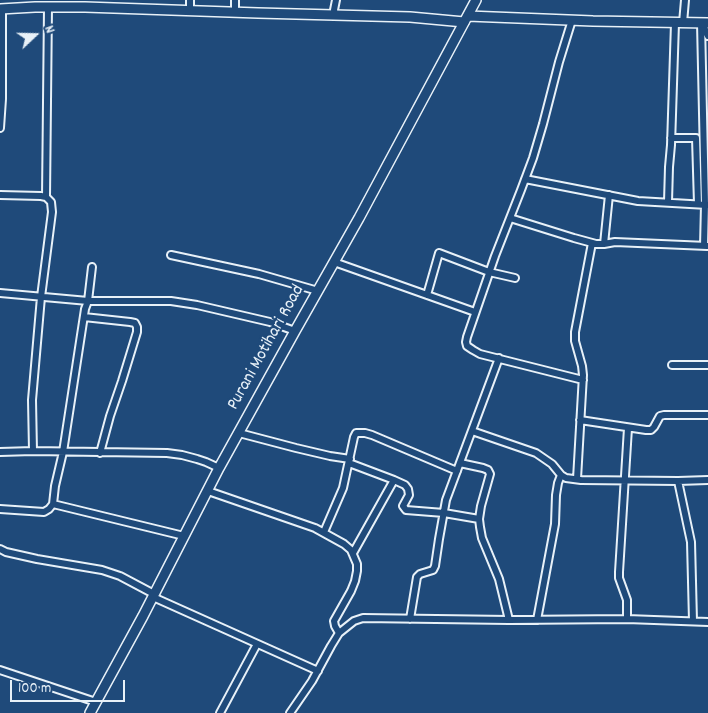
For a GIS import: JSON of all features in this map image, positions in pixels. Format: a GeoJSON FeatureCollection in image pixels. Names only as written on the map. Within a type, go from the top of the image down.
{"type":"FeatureCollection","features":[{"type":"Feature","properties":{"kind":"main road","name":"Purani Motihari Road"},"geometry":{"type":"LineString","coordinates":[[90,713],[219,468],[294,331],[359,218],[476,0]]}},
{"type":"Feature","properties":{"kind":"main road"},"geometry":{"type":"LineString","coordinates":[[1,9],[85,4],[143,5],[190,11],[235,13],[704,23]]}},
{"type":"Feature","properties":{"kind":"street"},"geometry":{"type":"LineString","coordinates":[[190,0],[190,11]]}},
{"type":"Feature","properties":{"kind":"street"},"geometry":{"type":"LineString","coordinates":[[235,0],[235,13]]}},
{"type":"Feature","properties":{"kind":"street"},"geometry":{"type":"LineString","coordinates":[[335,15],[336,0]]}},
{"type":"Feature","properties":{"kind":"street"},"geometry":{"type":"LineString","coordinates":[[668,202],[679,23],[685,0]]}},
{"type":"Feature","properties":{"kind":"street"},"geometry":{"type":"LineString","coordinates":[[46,197],[48,7]]}},
{"type":"Feature","properties":{"kind":"street"},"geometry":{"type":"LineString","coordinates":[[0,128],[2,99],[1,9]]}},
{"type":"Feature","properties":{"kind":"street"},"geometry":{"type":"LineString","coordinates":[[572,20],[559,62],[544,124],[489,272],[466,342],[467,346],[480,354],[583,380]]}},
{"type":"Feature","properties":{"kind":"street"},"geometry":{"type":"LineString","coordinates":[[510,218],[592,243],[604,244],[615,242],[706,246],[704,204],[704,23]]}},
{"type":"Feature","properties":{"kind":"street"},"geometry":{"type":"LineString","coordinates":[[704,23],[708,36]]}},
{"type":"Feature","properties":{"kind":"street"},"geometry":{"type":"LineString","coordinates":[[671,138],[696,138],[704,204]]}},
{"type":"Feature","properties":{"kind":"street"},"geometry":{"type":"LineString","coordinates":[[525,179],[638,201],[704,204]]}},
{"type":"Feature","properties":{"kind":"street"},"geometry":{"type":"LineString","coordinates":[[604,244],[609,195]]}},
{"type":"Feature","properties":{"kind":"street"},"geometry":{"type":"LineString","coordinates":[[0,196],[41,196],[46,197],[51,202],[52,212],[41,297],[32,400],[33,451]]}},
{"type":"Feature","properties":{"kind":"street"},"geometry":{"type":"LineString","coordinates":[[577,479],[583,380],[575,332],[592,243]]}},
{"type":"Feature","properties":{"kind":"street"},"geometry":{"type":"LineString","coordinates":[[427,295],[439,254],[489,272],[515,278]]}},
{"type":"Feature","properties":{"kind":"street"},"geometry":{"type":"LineString","coordinates":[[171,255],[254,272],[318,291]]}},
{"type":"Feature","properties":{"kind":"street"},"geometry":{"type":"LineString","coordinates":[[334,262],[475,312]]}},
{"type":"Feature","properties":{"kind":"street"},"geometry":{"type":"LineString","coordinates":[[0,509],[44,512],[53,504],[88,301],[92,267]]}},
{"type":"Feature","properties":{"kind":"street"},"geometry":{"type":"LineString","coordinates":[[0,293],[88,301],[171,301],[270,322],[294,331]]}},
{"type":"Feature","properties":{"kind":"street"},"geometry":{"type":"LineString","coordinates":[[84,317],[130,322],[135,323],[137,327],[100,453]]}},
{"type":"Feature","properties":{"kind":"street"},"geometry":{"type":"LineString","coordinates":[[410,619],[417,577],[420,574],[433,570],[435,566],[446,500],[499,358]]}},
{"type":"Feature","properties":{"kind":"street"},"geometry":{"type":"LineString","coordinates":[[672,365],[708,365]]}},
{"type":"Feature","properties":{"kind":"street"},"geometry":{"type":"LineString","coordinates":[[580,420],[650,430],[654,427],[660,416],[708,415]]}},
{"type":"Feature","properties":{"kind":"street"},"geometry":{"type":"LineString","coordinates":[[628,428],[618,572],[627,600],[628,618]]}},
{"type":"Feature","properties":{"kind":"street"},"geometry":{"type":"LineString","coordinates":[[472,431],[536,453],[552,464],[566,478],[708,480]]}},
{"type":"Feature","properties":{"kind":"street"},"geometry":{"type":"LineString","coordinates":[[239,433],[349,461],[405,485],[409,495],[404,506],[406,510],[444,513],[479,519]]}},
{"type":"Feature","properties":{"kind":"street"},"geometry":{"type":"LineString","coordinates":[[324,532],[343,488],[356,433],[365,433],[457,471]]}},
{"type":"Feature","properties":{"kind":"street"},"geometry":{"type":"LineString","coordinates":[[0,452],[168,453],[197,459],[219,468]]}},
{"type":"Feature","properties":{"kind":"street"},"geometry":{"type":"LineString","coordinates":[[460,463],[483,468],[488,470],[490,474],[479,519],[482,538],[499,579],[509,620]]}},
{"type":"Feature","properties":{"kind":"street"},"geometry":{"type":"LineString","coordinates":[[536,620],[555,524],[556,495],[561,474]]}},
{"type":"Feature","properties":{"kind":"street"},"geometry":{"type":"LineString","coordinates":[[353,553],[394,480]]}},
{"type":"Feature","properties":{"kind":"street"},"geometry":{"type":"LineString","coordinates":[[678,481],[692,542],[693,621]]}},
{"type":"Feature","properties":{"kind":"street"},"geometry":{"type":"LineString","coordinates":[[208,491],[324,532],[351,550],[358,564],[357,571],[351,591],[334,621],[334,626],[339,633]]}},
{"type":"Feature","properties":{"kind":"street"},"geometry":{"type":"LineString","coordinates":[[53,504],[184,536]]}},
{"type":"Feature","properties":{"kind":"street"},"geometry":{"type":"LineString","coordinates":[[0,549],[37,559],[102,570],[120,576],[153,596],[318,671]]}},
{"type":"Feature","properties":{"kind":"street"},"geometry":{"type":"LineString","coordinates":[[290,713],[312,681],[339,633],[354,621],[363,618],[536,620],[628,618],[708,622]]}},
{"type":"Feature","properties":{"kind":"street"},"geometry":{"type":"LineString","coordinates":[[220,713],[257,644]]}},
{"type":"Feature","properties":{"kind":"street"},"geometry":{"type":"LineString","coordinates":[[0,670],[96,702]]}}]}
